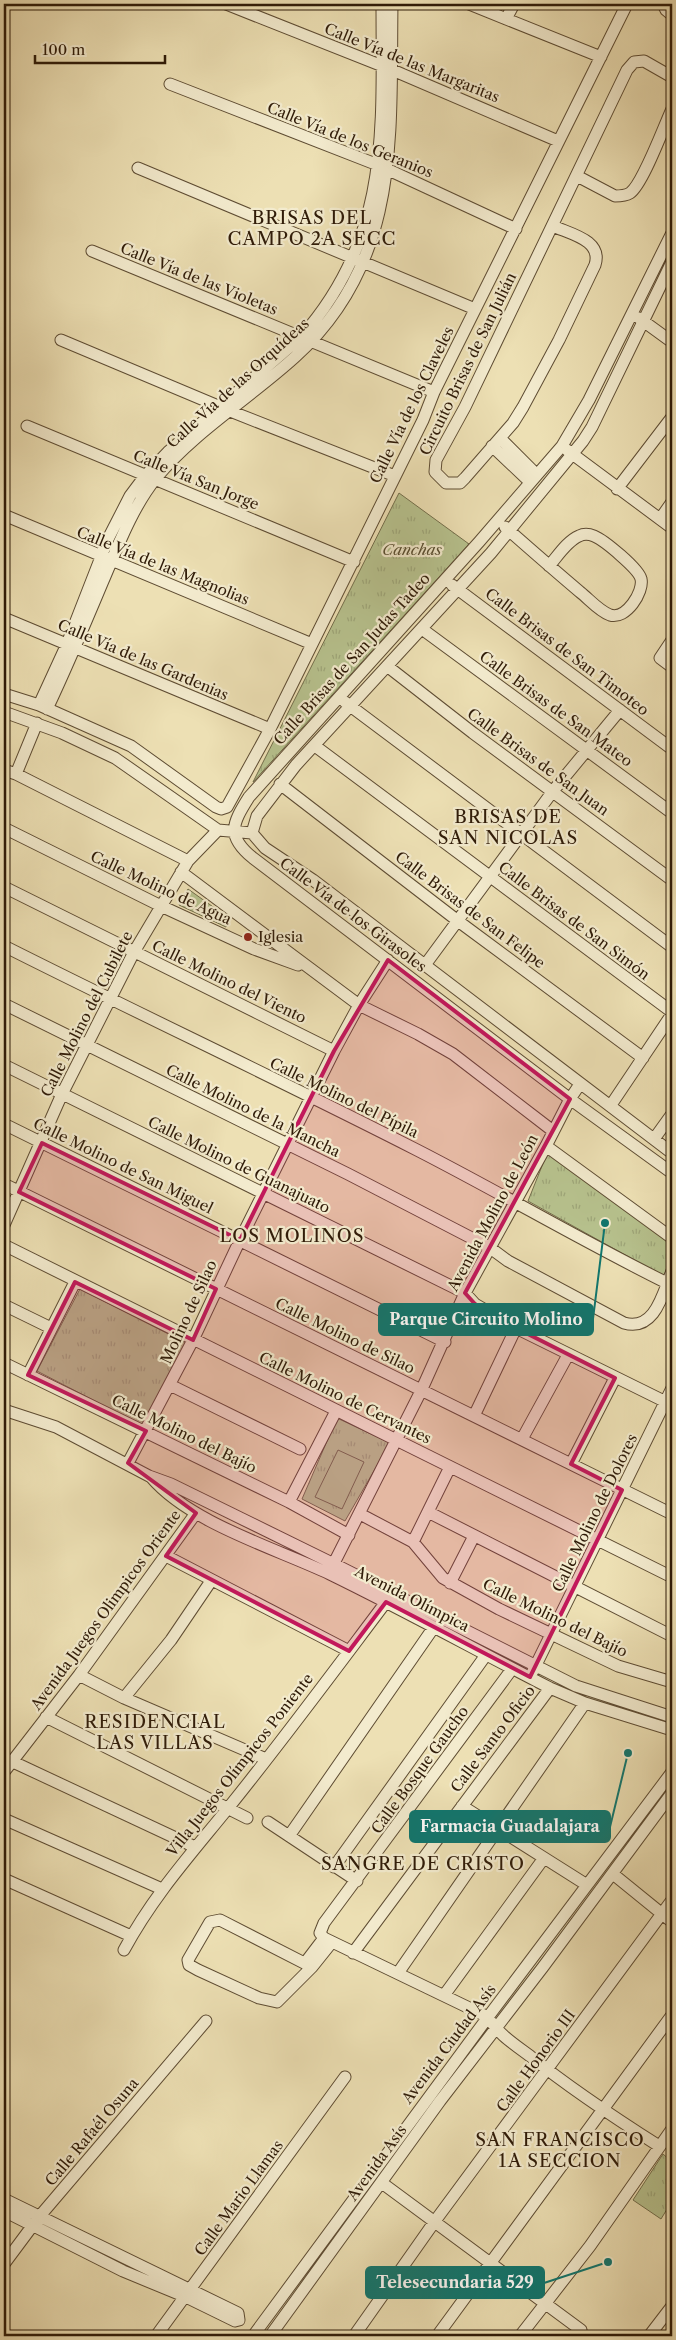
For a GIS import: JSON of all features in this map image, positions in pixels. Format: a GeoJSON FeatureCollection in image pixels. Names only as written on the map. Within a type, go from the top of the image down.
{"type":"FeatureCollection","features":[{"type":"Feature","properties":{"kind":"street","name":"Calle Vía de las Margaritas"},"geometry":{"type":"LineString","coordinates":[[226,4],[386,67],[558,141]]}},
{"type":"Feature","properties":{"kind":"street","name":"Calle Vía de las Orquídeas"},"geometry":{"type":"LineString","coordinates":[[382,4],[386,67]]}},
{"type":"Feature","properties":{"kind":"street","name":"Calle Vía de las Orquídeas"},"geometry":{"type":"LineString","coordinates":[[43,707],[71,645],[130,496],[150,477],[168,452],[225,408],[306,339],[326,305],[358,260],[371,205],[383,168],[386,67],[392,4]]}},
{"type":"Feature","properties":{"kind":"street"},"geometry":{"type":"LineString","coordinates":[[469,4],[600,57]]}},
{"type":"Feature","properties":{"kind":"street"},"geometry":{"type":"LineString","coordinates":[[506,19],[514,4]]}},
{"type":"Feature","properties":{"kind":"street","name":"Calle Vía de los Claveles"},"geometry":{"type":"LineString","coordinates":[[43,707],[131,746],[216,807],[224,809],[230,804],[354,562],[434,392],[627,4]]}},
{"type":"Feature","properties":{"kind":"street"},"geometry":{"type":"LineString","coordinates":[[663,4],[672,15]]}},
{"type":"Feature","properties":{"kind":"street","name":"Circuito Brisas de San Julián"},"geometry":{"type":"LineString","coordinates":[[553,226],[593,245],[597,260],[559,340],[513,423],[460,483],[446,483],[435,472],[436,460],[465,407],[533,263],[553,226],[631,65],[644,61],[672,77]]}},
{"type":"Feature","properties":{"kind":"street","name":"Calle Vía de los Geranios"},"geometry":{"type":"LineString","coordinates":[[170,84],[383,168],[516,228]]}},
{"type":"Feature","properties":{"kind":"street"},"geometry":{"type":"LineString","coordinates":[[577,176],[614,196],[621,196],[631,192],[640,181],[672,109]]}},
{"type":"Feature","properties":{"kind":"street"},"geometry":{"type":"LineString","coordinates":[[138,168],[475,309]]}},
{"type":"Feature","properties":{"kind":"street","name":"Calle Brisas de San Judas Tadeo"},"geometry":{"type":"LineString","coordinates":[[234,831],[238,817],[250,797],[479,542],[562,446],[589,400],[672,234]]}},
{"type":"Feature","properties":{"kind":"street","name":"Calle Vía de las Violetas"},"geometry":{"type":"LineString","coordinates":[[92,252],[434,392]]}},
{"type":"Feature","properties":{"kind":"street","name":"Calle Brisas de San Judas Tadeo"},"geometry":{"type":"LineString","coordinates":[[252,832],[254,822],[280,784],[491,553],[572,454],[592,427],[671,268]]}},
{"type":"Feature","properties":{"kind":"street"},"geometry":{"type":"LineString","coordinates":[[632,314],[672,342]]}},
{"type":"Feature","properties":{"kind":"street"},"geometry":{"type":"LineString","coordinates":[[61,340],[394,476]]}},
{"type":"Feature","properties":{"kind":"street"},"geometry":{"type":"LineString","coordinates":[[617,489],[672,417]]}},
{"type":"Feature","properties":{"kind":"street","name":"Calle Vía San Jorge"},"geometry":{"type":"LineString","coordinates":[[27,426],[354,562]]}},
{"type":"Feature","properties":{"kind":"street"},"geometry":{"type":"LineString","coordinates":[[500,438],[533,478]]}},
{"type":"Feature","properties":{"kind":"street"},"geometry":{"type":"LineString","coordinates":[[492,446],[533,478]]}},
{"type":"Feature","properties":{"kind":"street"},"geometry":{"type":"LineString","coordinates":[[562,446],[617,489],[672,528]]}},
{"type":"Feature","properties":{"kind":"street"},"geometry":{"type":"LineString","coordinates":[[660,518],[672,502]]}},
{"type":"Feature","properties":{"kind":"street","name":"Calle Vía de las Magnolias"},"geometry":{"type":"LineString","coordinates":[[4,515],[312,644]]}},
{"type":"Feature","properties":{"kind":"street"},"geometry":{"type":"LineString","coordinates":[[498,520],[549,566],[610,615],[618,615],[625,611],[640,591],[642,585],[638,572],[603,542],[589,535],[579,536],[570,542],[549,566]]}},
{"type":"Feature","properties":{"kind":"street"},"geometry":{"type":"LineString","coordinates":[[479,542],[491,553]]}},
{"type":"Feature","properties":{"kind":"street","name":"Calle Brisas de San Timoteo"},"geometry":{"type":"LineString","coordinates":[[445,579],[457,590],[672,749]]}},
{"type":"Feature","properties":{"kind":"street","name":"Calle Vía de las Gardenias"},"geometry":{"type":"LineString","coordinates":[[4,618],[270,729]]}},
{"type":"Feature","properties":{"kind":"street","name":"Calle Brisas de San Mateo"},"geometry":{"type":"LineString","coordinates":[[422,629],[672,814]]}},
{"type":"Feature","properties":{"kind":"street"},"geometry":{"type":"LineString","coordinates":[[672,640],[660,658],[672,667]]}},
{"type":"Feature","properties":{"kind":"street","name":"Calle Brisas de San Juan"},"geometry":{"type":"LineString","coordinates":[[387,666],[473,734],[672,880]]}},
{"type":"Feature","properties":{"kind":"street"},"geometry":{"type":"LineString","coordinates":[[4,694],[43,707]]}},
{"type":"Feature","properties":{"kind":"street"},"geometry":{"type":"LineString","coordinates":[[340,698],[672,947]]}},
{"type":"Feature","properties":{"kind":"street"},"geometry":{"type":"LineString","coordinates":[[425,965],[523,835],[553,791],[620,710]]}},
{"type":"Feature","properties":{"kind":"street"},"geometry":{"type":"LineString","coordinates":[[4,712],[37,723],[115,758],[218,830],[252,832]]}},
{"type":"Feature","properties":{"kind":"street"},"geometry":{"type":"LineString","coordinates":[[16,774],[37,723]]}},
{"type":"Feature","properties":{"kind":"street","name":"Calle Brisas de San Simón"},"geometry":{"type":"LineString","coordinates":[[315,746],[672,1013]]}},
{"type":"Feature","properties":{"kind":"street"},"geometry":{"type":"LineString","coordinates":[[4,770],[16,774],[188,861]]}},
{"type":"Feature","properties":{"kind":"street","name":"Calle Brisas de San Felipe"},"geometry":{"type":"LineString","coordinates":[[280,784],[458,921],[643,1058]]}},
{"type":"Feature","properties":{"kind":"street","name":"Calle Molino de Agua"},"geometry":{"type":"LineString","coordinates":[[4,828],[160,906],[254,949],[307,968]]}},
{"type":"Feature","properties":{"kind":"street","name":"Calle Molino del Cubilete"},"geometry":{"type":"LineString","coordinates":[[4,1225],[42,1143],[62,1094],[134,952],[188,861],[218,830]]}},
{"type":"Feature","properties":{"kind":"street","name":"Calle Vía de los Girasoles"},"geometry":{"type":"LineString","coordinates":[[234,831],[236,841],[245,852],[570,1099],[672,1172]]}},
{"type":"Feature","properties":{"kind":"street","name":"Calle Vía de los Girasoles"},"geometry":{"type":"LineString","coordinates":[[252,832],[265,848],[313,880],[672,1153]]}},
{"type":"Feature","properties":{"kind":"street","name":"Calle Molino de Agua"},"geometry":{"type":"LineString","coordinates":[[181,872],[359,1005],[454,1054],[553,1131]]}},
{"type":"Feature","properties":{"kind":"street","name":"Calle Molino del Viento"},"geometry":{"type":"LineString","coordinates":[[4,886],[334,1051]]}},
{"type":"Feature","properties":{"kind":"street","name":"Calle Molino del Pípila"},"geometry":{"type":"LineString","coordinates":[[4,946],[514,1201],[593,1246],[667,1283]]}},
{"type":"Feature","properties":{"kind":"street","name":"Molino de Silao"},"geometry":{"type":"LineString","coordinates":[[128,1463],[193,1340],[216,1289],[334,1051],[359,1005],[388,960]]}},
{"type":"Feature","properties":{"kind":"street","name":"Calle Molino de la Mancha"},"geometry":{"type":"LineString","coordinates":[[4,1004],[287,1146],[348,1174],[489,1247],[508,1261],[632,1325],[642,1324],[650,1318],[672,1271]]}},
{"type":"Feature","properties":{"kind":"street"},"geometry":{"type":"LineString","coordinates":[[611,1105],[672,1013]]}},
{"type":"Feature","properties":{"kind":"street","name":"Calle Molino de Guanajuato"},"geometry":{"type":"LineString","coordinates":[[4,1065],[465,1292],[475,1304],[516,1328],[669,1403]]}},
{"type":"Feature","properties":{"kind":"street","name":"Avenida Molino de León"},"geometry":{"type":"LineString","coordinates":[[332,1569],[445,1342],[465,1292],[580,1084]]}},
{"type":"Feature","properties":{"kind":"street"},"geometry":{"type":"LineString","coordinates":[[654,1139],[672,1114]]}},
{"type":"Feature","properties":{"kind":"street","name":"Calle Molino de San Miguel"},"geometry":{"type":"LineString","coordinates":[[4,1124],[445,1342]]}},
{"type":"Feature","properties":{"kind":"street"},"geometry":{"type":"LineString","coordinates":[[546,1146],[672,1238]]}},
{"type":"Feature","properties":{"kind":"street","name":"Calle Molino de Silao"},"geometry":{"type":"LineString","coordinates":[[4,1184],[622,1490],[672,1512]]}},
{"type":"Feature","properties":{"kind":"street","name":"Calle Molino de Cervantes"},"geometry":{"type":"LineString","coordinates":[[4,1245],[75,1282],[672,1577]]}},
{"type":"Feature","properties":{"kind":"street"},"geometry":{"type":"LineString","coordinates":[[28,1375],[75,1282]]}},
{"type":"Feature","properties":{"kind":"street"},"geometry":{"type":"LineString","coordinates":[[4,1304],[51,1328]]}},
{"type":"Feature","properties":{"kind":"street"},"geometry":{"type":"LineString","coordinates":[[474,1416],[516,1328]]}},
{"type":"Feature","properties":{"kind":"street"},"geometry":{"type":"LineString","coordinates":[[522,1439],[568,1354]]}},
{"type":"Feature","properties":{"kind":"street","name":"Calle Molino del Bajío"},"geometry":{"type":"LineString","coordinates":[[4,1363],[289,1502],[349,1535]]}},
{"type":"Feature","properties":{"kind":"street"},"geometry":{"type":"LineString","coordinates":[[570,1464],[615,1378]]}},
{"type":"Feature","properties":{"kind":"street"},"geometry":{"type":"LineString","coordinates":[[170,1385],[300,1449]]}},
{"type":"Feature","properties":{"kind":"street","name":"Calle Molino de Dolores"},"geometry":{"type":"LineString","coordinates":[[530,1677],[552,1636],[622,1490],[669,1403],[672,1388]]}},
{"type":"Feature","properties":{"kind":"street"},"geometry":{"type":"LineString","coordinates":[[289,1502],[336,1411]]}},
{"type":"Feature","properties":{"kind":"street","name":"Avenida Olímpica"},"geometry":{"type":"LineString","coordinates":[[7,1412],[56,1427],[150,1476],[171,1484],[332,1569],[594,1693],[672,1718]]}},
{"type":"Feature","properties":{"kind":"street"},"geometry":{"type":"LineString","coordinates":[[413,1542],[450,1466]]}},
{"type":"Feature","properties":{"kind":"street","name":"Avenida Olímpica"},"geometry":{"type":"LineString","coordinates":[[150,1476],[163,1492],[196,1513],[256,1542],[332,1569],[386,1602],[550,1688],[585,1703],[672,1730]]}},
{"type":"Feature","properties":{"kind":"street"},"geometry":{"type":"LineString","coordinates":[[428,1512],[672,1636]]}},
{"type":"Feature","properties":{"kind":"street","name":"Avenida Juegos Olimpicos Oriente"},"geometry":{"type":"LineString","coordinates":[[4,1772],[79,1675],[196,1513]]}},
{"type":"Feature","properties":{"kind":"street","name":"Calle Molino del Bajío"},"geometry":{"type":"LineString","coordinates":[[360,1514],[413,1542],[437,1573],[450,1583],[552,1636],[618,1666],[672,1682]]}},
{"type":"Feature","properties":{"kind":"street"},"geometry":{"type":"LineString","coordinates":[[450,1583],[474,1536]]}},
{"type":"Feature","properties":{"kind":"street"},"geometry":{"type":"LineString","coordinates":[[166,1556],[349,1651]]}},
{"type":"Feature","properties":{"kind":"street"},"geometry":{"type":"LineString","coordinates":[[124,1698],[171,1640],[211,1581]]}},
{"type":"Feature","properties":{"kind":"street","name":"Villa Juegos Olímpicos Poniente"},"geometry":{"type":"LineString","coordinates":[[124,1950],[162,1889],[194,1847],[229,1808],[386,1602]]}},
{"type":"Feature","properties":{"kind":"street"},"geometry":{"type":"LineString","coordinates":[[289,1836],[434,1626]]}},
{"type":"Feature","properties":{"kind":"street"},"geometry":{"type":"LineString","coordinates":[[334,1867],[486,1655]]}},
{"type":"Feature","properties":{"kind":"street","name":"Calle Bosque Gaucho"},"geometry":{"type":"LineString","coordinates":[[328,1940],[320,1933],[324,1923],[357,1881],[512,1669]]}},
{"type":"Feature","properties":{"kind":"street"},"geometry":{"type":"LineString","coordinates":[[79,1675],[124,1698],[266,1759]]}},
{"type":"Feature","properties":{"kind":"street","name":"Calle Santo Oficio"},"geometry":{"type":"LineString","coordinates":[[353,1953],[550,1688]]}},
{"type":"Feature","properties":{"kind":"street"},"geometry":{"type":"LineString","coordinates":[[398,1973],[585,1703]]}},
{"type":"Feature","properties":{"kind":"street"},"geometry":{"type":"LineString","coordinates":[[46,1717],[247,1818]]}},
{"type":"Feature","properties":{"kind":"street"},"geometry":{"type":"LineString","coordinates":[[11,1761],[194,1847]]}},
{"type":"Feature","properties":{"kind":"street","name":"Avenida Ciudad Asís"},"geometry":{"type":"LineString","coordinates":[[262,2335],[488,2017],[672,1772]]}},
{"type":"Feature","properties":{"kind":"street","name":"Avenida Asís"},"geometry":{"type":"LineString","coordinates":[[262,2335],[382,2183],[440,2101],[613,1874],[672,1793]]}},
{"type":"Feature","properties":{"kind":"street"},"geometry":{"type":"LineString","coordinates":[[462,1806],[587,1885]]}},
{"type":"Feature","properties":{"kind":"street"},"geometry":{"type":"LineString","coordinates":[[4,1819],[162,1889]]}},
{"type":"Feature","properties":{"kind":"street"},"geometry":{"type":"LineString","coordinates":[[268,1822],[357,1881]]}},
{"type":"Feature","properties":{"kind":"street"},"geometry":{"type":"LineString","coordinates":[[445,1994],[544,1858]]}},
{"type":"Feature","properties":{"kind":"street"},"geometry":{"type":"LineString","coordinates":[[613,1874],[672,1922]]}},
{"type":"Feature","properties":{"kind":"street"},"geometry":{"type":"LineString","coordinates":[[4,1878],[131,1936]]}},
{"type":"Feature","properties":{"kind":"street","name":"Calle Honorio III"},"geometry":{"type":"LineString","coordinates":[[354,2336],[435,2221],[548,2071],[672,1900]]}},
{"type":"Feature","properties":{"kind":"street"},"geometry":{"type":"LineString","coordinates":[[308,1965],[220,1920],[210,1922],[188,1960],[189,1965],[198,1970],[274,2002],[282,1999],[328,1940],[445,1994],[488,2017],[496,2029],[548,2071],[602,2110],[659,2146]]}},
{"type":"Feature","properties":{"kind":"street"},"geometry":{"type":"LineString","coordinates":[[436,2336],[492,2263],[672,2015]]}},
{"type":"Feature","properties":{"kind":"street","name":"Calle Rafaél Osuna"},"geometry":{"type":"LineString","coordinates":[[4,2264],[36,2221],[206,2021]]}},
{"type":"Feature","properties":{"kind":"street","name":"Calle Mario Llamas"},"geometry":{"type":"LineString","coordinates":[[156,2336],[345,2077]]}},
{"type":"Feature","properties":{"kind":"street"},"geometry":{"type":"LineString","coordinates":[[520,2336],[590,2246],[672,2129]]}},
{"type":"Feature","properties":{"kind":"street"},"geometry":{"type":"LineString","coordinates":[[382,2183],[581,2330]]}},
{"type":"Feature","properties":{"kind":"street"},"geometry":{"type":"LineString","coordinates":[[4,2198],[36,2221],[123,2270],[188,2294]]}},
{"type":"Feature","properties":{"kind":"street"},"geometry":{"type":"LineString","coordinates":[[4,2211],[36,2221]]}},
{"type":"Feature","properties":{"kind":"street"},"geometry":{"type":"LineString","coordinates":[[649,2336],[672,2306]]}},
{"type":"Feature","properties":{"kind":"highlighted area"},"geometry":{"type":"Polygon","coordinates":[[[388,960],[570,1099],[465,1293],[475,1304],[516,1328],[615,1378],[571,1464],[622,1490],[530,1677],[386,1602],[349,1651],[166,1556],[196,1513],[128,1463],[146,1431],[28,1375],[75,1282],[193,1340],[216,1289],[19,1192],[42,1143],[240,1240],[334,1051],[388,960]]]}},
{"type":"Feature","properties":{"kind":"green space","name":"Canchas"},"geometry":{"type":"Polygon","coordinates":[[[399,493],[469,544],[253,782],[399,493]]]}},
{"type":"Feature","properties":{"kind":"green space"},"geometry":{"type":"Polygon","coordinates":[[[188,889],[230,919],[226,927],[179,905],[188,889]]]}},
{"type":"Feature","properties":{"kind":"green space"},"geometry":{"type":"Polygon","coordinates":[[[548,1151],[672,1244],[672,1262],[663,1276],[528,1201],[548,1151]]]}},
{"type":"Feature","properties":{"kind":"green space"},"geometry":{"type":"Polygon","coordinates":[[[80,1289],[188,1344],[145,1427],[37,1371],[80,1289]]]}},
{"type":"Feature","properties":{"kind":"green space"},"geometry":{"type":"Polygon","coordinates":[[[337,1418],[390,1443],[345,1521],[302,1499],[337,1418]]]}},
{"type":"Feature","properties":{"kind":"green space"},"geometry":{"type":"Polygon","coordinates":[[[338,1450],[364,1462],[342,1509],[315,1497],[338,1450]]]}},
{"type":"Feature","properties":{"kind":"green space"},"geometry":{"type":"Polygon","coordinates":[[[663,2154],[672,2162],[672,2201],[661,2219],[633,2200],[663,2154]]]}},
{"type":"Feature","properties":{"kind":"place","name":"Iglesia"},"geometry":{"type":"Point","coordinates":[248,937]}},
{"type":"Feature","properties":{"kind":"place","name":"Parque Circuito Molino"},"geometry":{"type":"Point","coordinates":[605,1223]}},
{"type":"Feature","properties":{"kind":"place","name":"Farmacia Guadalajara"},"geometry":{"type":"Point","coordinates":[628,1753]}},
{"type":"Feature","properties":{"kind":"place","name":"Telesecundaria 529"},"geometry":{"type":"Point","coordinates":[608,2262]}},
{"type":"Feature","properties":{"kind":"district","name":"BRISAS DEL CAMPO 2A SECC"},"geometry":{"type":"Point","coordinates":[312,228]}},
{"type":"Feature","properties":{"kind":"district","name":"BRISAS DE SAN NICOLAS"},"geometry":{"type":"Point","coordinates":[508,828]}},
{"type":"Feature","properties":{"kind":"district","name":"LOS MOLINOS"},"geometry":{"type":"Point","coordinates":[292,1236]}},
{"type":"Feature","properties":{"kind":"district","name":"RESIDENCIAL LAS VILLAS"},"geometry":{"type":"Point","coordinates":[155,1732]}},
{"type":"Feature","properties":{"kind":"district","name":"SANGRE DE CRISTO"},"geometry":{"type":"Point","coordinates":[423,1864]}},
{"type":"Feature","properties":{"kind":"district","name":"SAN FRANCISCO 1A SECCION"},"geometry":{"type":"Point","coordinates":[560,2150]}}]}
